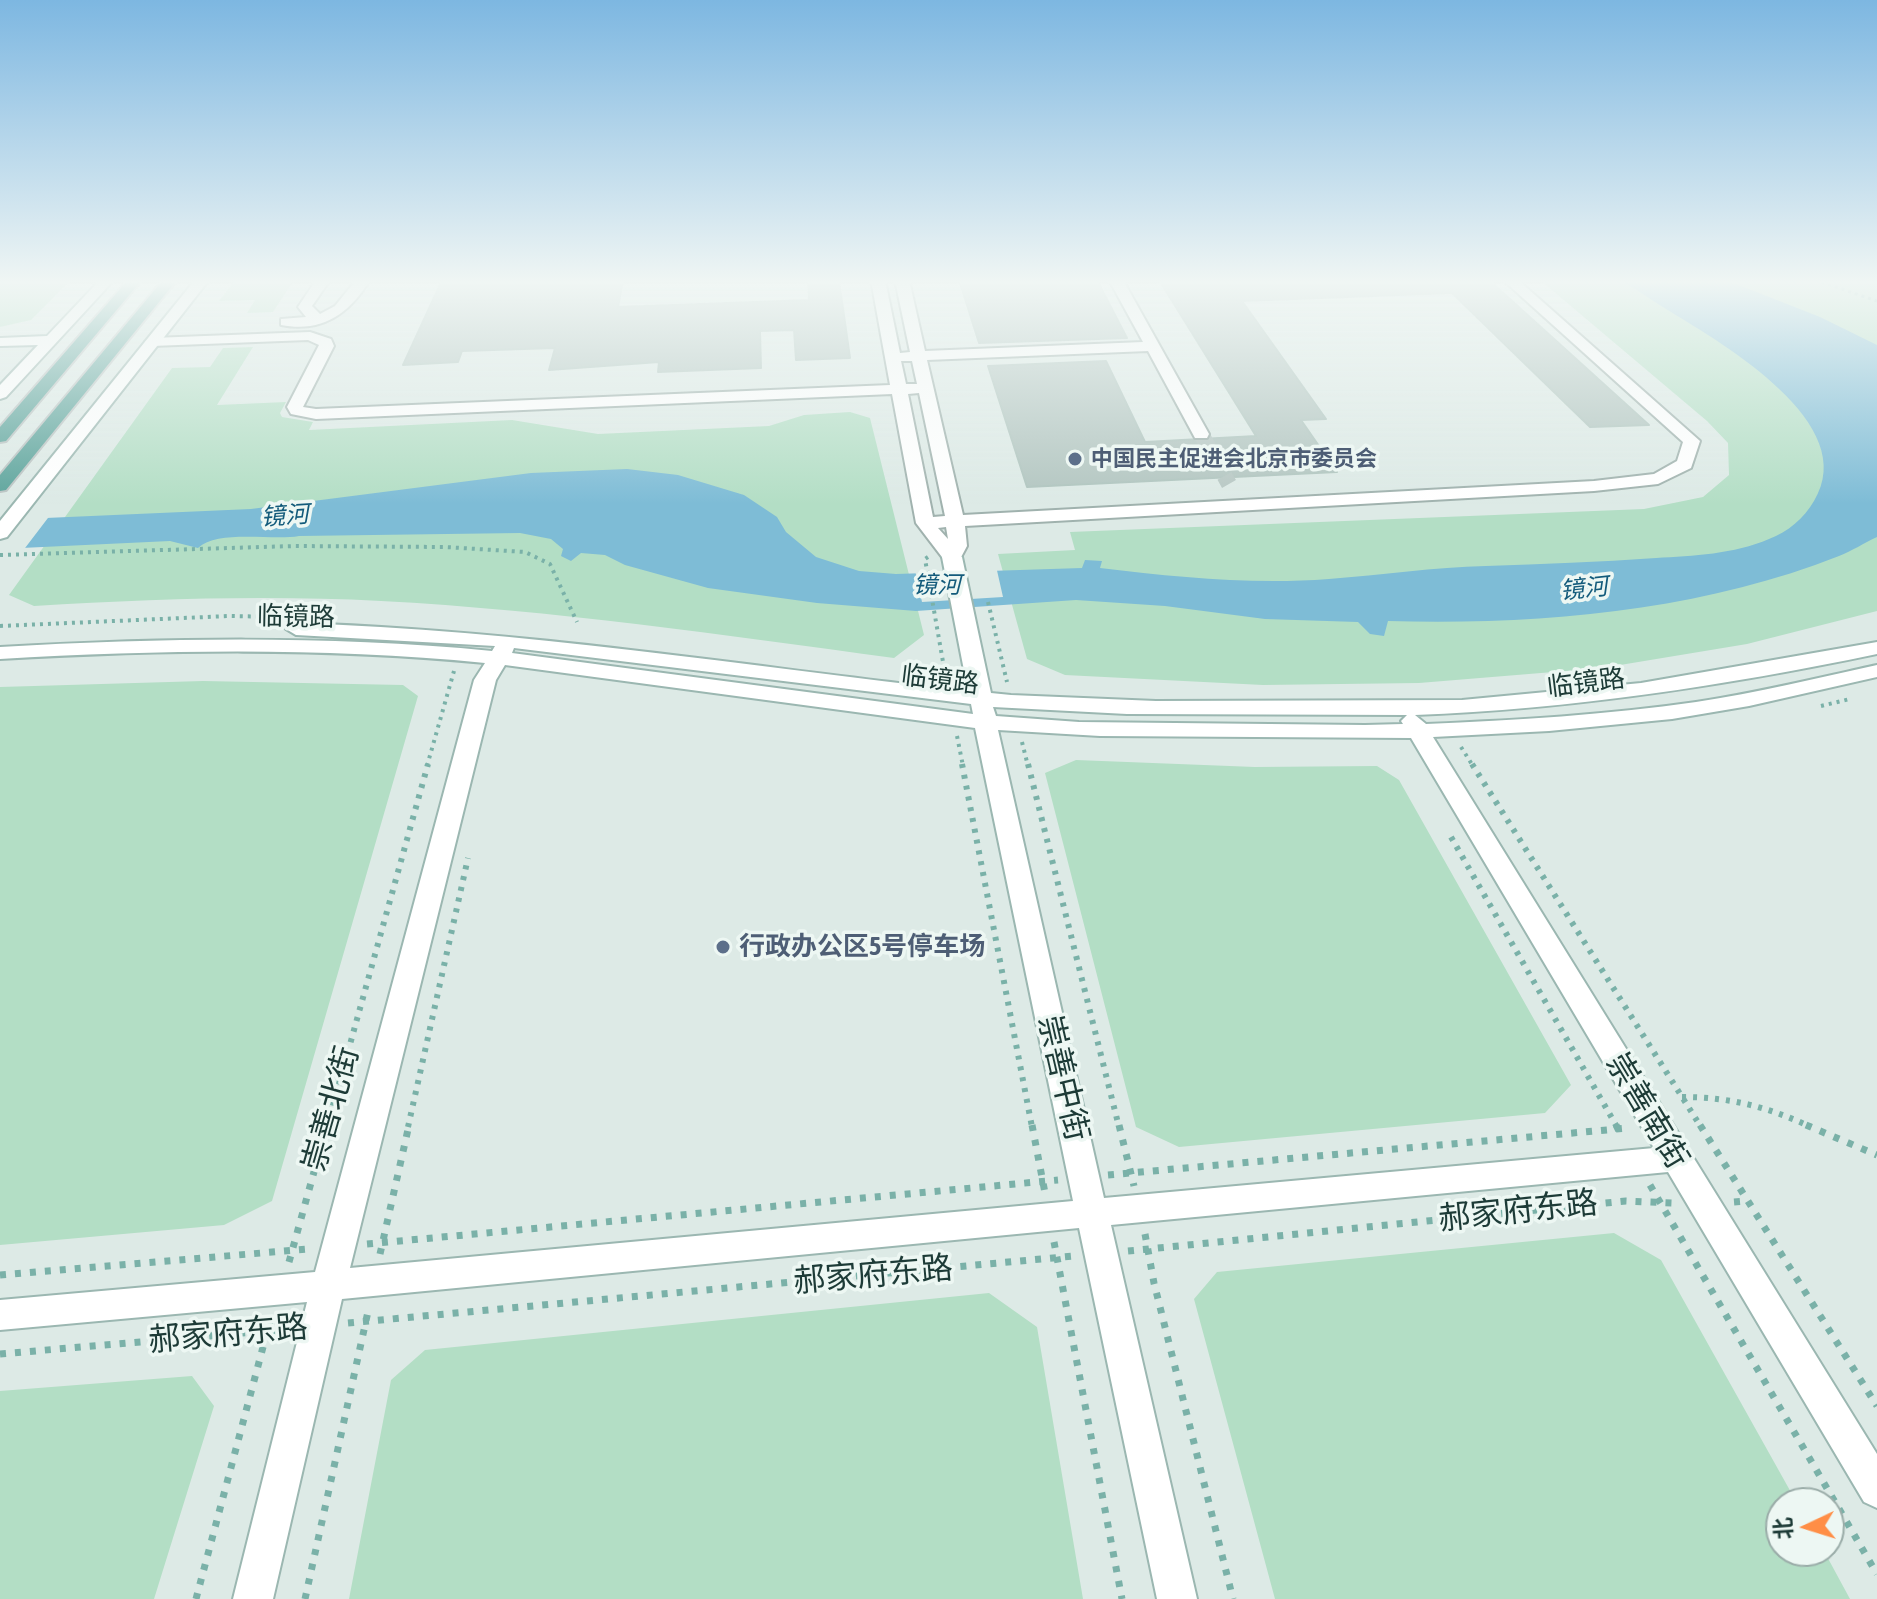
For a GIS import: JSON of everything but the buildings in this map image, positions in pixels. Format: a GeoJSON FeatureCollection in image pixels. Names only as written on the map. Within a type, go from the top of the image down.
{"type":"FeatureCollection","features":[{"type":"Feature","properties":{"kind":"main road"},"geometry":{"type":"LineString","coordinates":[[0,437],[71,355]]}},
{"type":"Feature","properties":{"kind":"main road"},"geometry":{"type":"LineString","coordinates":[[0,486],[108,355]]}},
{"type":"Feature","properties":{"kind":"street"},"geometry":{"type":"LineString","coordinates":[[0,394],[36,355]]}},
{"type":"Feature","properties":{"kind":"street"},"geometry":{"type":"LineString","coordinates":[[0,533],[142,355]]}},
{"type":"Feature","properties":{"kind":"street"},"geometry":{"type":"LineString","coordinates":[[322,355],[297,402],[297,411],[926,388]]}},
{"type":"Feature","properties":{"kind":"street"},"geometry":{"type":"LineString","coordinates":[[892,355],[925,523],[952,557],[958,546],[955,521],[919,357]]}},
{"type":"Feature","properties":{"kind":"street"},"geometry":{"type":"LineString","coordinates":[[893,358],[969,355]]}},
{"type":"Feature","properties":{"kind":"street"},"geometry":{"type":"LineString","coordinates":[[1157,355],[1201,434]]}},
{"type":"Feature","properties":{"kind":"street"},"geometry":{"type":"LineString","coordinates":[[925,523],[1594,486],[1658,479],[1685,464],[1692,441],[1594,355]]}},
{"type":"Feature","properties":{"kind":"street"},"geometry":{"type":"LineString","coordinates":[[1229,484],[1240,504]]}},
{"type":"Feature","properties":{"kind":"street","name":"崇善中街"},"geometry":{"type":"LineString","coordinates":[[952,557],[959,599],[996,706],[1013,857],[1177,1599]]}},
{"type":"Feature","properties":{"kind":"street","name":"临镜路"},"geometry":{"type":"LineString","coordinates":[[0,641],[168,631],[287,629],[412,633],[885,712],[950,698],[996,706],[1281,733],[1412,721],[1617,693],[1741,675],[1877,648]]}},
{"type":"Feature","properties":{"kind":"street","name":"临镜路"},"geometry":{"type":"LineString","coordinates":[[0,653],[265,643],[464,655],[504,649]]}},
{"type":"Feature","properties":{"kind":"street","name":"崇善北街"},"geometry":{"type":"LineString","coordinates":[[253,1599],[328,1287],[485,680],[504,649]]}},
{"type":"Feature","properties":{"kind":"street","name":"临镜路"},"geometry":{"type":"LineString","coordinates":[[1412,721],[1451,731],[1675,711],[1741,701],[1877,671]]}},
{"type":"Feature","properties":{"kind":"street","name":"崇善南街"},"geometry":{"type":"LineString","coordinates":[[1412,721],[1877,1489]]}},
{"type":"Feature","properties":{"kind":"street","name":"郝家府东路"},"geometry":{"type":"LineString","coordinates":[[0,1315],[328,1287],[1093,1210],[1675,1159]]}},
{"type":"Feature","properties":{"kind":"path"},"geometry":{"type":"LineString","coordinates":[[0,555],[295,546],[445,547],[525,552],[550,564],[577,622]]}},
{"type":"Feature","properties":{"kind":"path","name":"崇善中街"},"geometry":{"type":"LineString","coordinates":[[925,559],[1122,1599]]}},
{"type":"Feature","properties":{"kind":"path","name":"崇善中街"},"geometry":{"type":"LineString","coordinates":[[987,598],[996,706],[1130,1173],[1233,1599]]}},
{"type":"Feature","properties":{"kind":"path","name":"临镜路"},"geometry":{"type":"LineString","coordinates":[[0,626],[229,616],[291,617]]}},
{"type":"Feature","properties":{"kind":"path","name":"崇善北街"},"geometry":{"type":"LineString","coordinates":[[196,1599],[267,1331],[451,677],[464,655]]}},
{"type":"Feature","properties":{"kind":"path","name":"临镜路"},"geometry":{"type":"LineString","coordinates":[[933,679],[950,698],[996,706]]}},
{"type":"Feature","properties":{"kind":"path","name":"崇善南街"},"geometry":{"type":"LineString","coordinates":[[1451,731],[1877,1406]]}},
{"type":"Feature","properties":{"kind":"path"},"geometry":{"type":"LineString","coordinates":[[305,1599],[470,849]]}},
{"type":"Feature","properties":{"kind":"path"},"geometry":{"type":"LineString","coordinates":[[1681,1097],[1731,1098],[1755,1105],[1877,1155]]}},
{"type":"Feature","properties":{"kind":"path"},"geometry":{"type":"LineString","coordinates":[[0,1275],[383,1243],[1697,1122]]}},
{"type":"Feature","properties":{"kind":"path","name":"郝家府东路"},"geometry":{"type":"LineString","coordinates":[[0,1354],[1148,1249],[1626,1201],[1702,1204],[1746,1201]]}},
{"type":"Feature","properties":{"kind":"green space"},"geometry":{"type":"Polygon","coordinates":[[[218,355],[248,355],[217,405],[286,402],[280,413],[282,417],[313,422],[309,430],[512,420],[598,434],[769,426],[804,415],[850,412],[870,418],[924,635],[894,658],[638,624],[445,605],[251,598],[34,606],[9,595],[172,368],[210,367],[218,355]]]}},
{"type":"Feature","properties":{"kind":"green space"},"geometry":{"type":"Polygon","coordinates":[[[1628,355],[1877,355],[1877,611],[1747,644],[1602,668],[1419,683],[1263,685],[1065,675],[1027,659],[998,554],[1075,550],[1070,532],[1644,509],[1703,497],[1729,475],[1728,443],[1707,421],[1628,355]]]}},
{"type":"Feature","properties":{"kind":"green space"},"geometry":{"type":"Polygon","coordinates":[[[203,681],[403,685],[418,696],[272,1201],[224,1225],[0,1245],[0,687],[203,681]]]}},
{"type":"Feature","properties":{"kind":"green space"},"geometry":{"type":"Polygon","coordinates":[[[1076,760],[1255,767],[1377,766],[1399,780],[1571,1085],[1545,1113],[1179,1147],[1136,1127],[1045,773],[1076,760]]]}},
{"type":"Feature","properties":{"kind":"green space"},"geometry":{"type":"Polygon","coordinates":[[[1614,1233],[1661,1260],[1788,1487],[1765,1487],[1765,1567],[1833,1567],[1850,1599],[1275,1599],[1194,1299],[1217,1272],[1614,1233]]]}},
{"type":"Feature","properties":{"kind":"green space"},"geometry":{"type":"Polygon","coordinates":[[[989,1293],[1037,1327],[1083,1599],[349,1599],[391,1380],[425,1350],[989,1293]]]}},
{"type":"Feature","properties":{"kind":"green space"},"geometry":{"type":"Polygon","coordinates":[[[192,1376],[214,1406],[154,1599],[0,1599],[0,1391],[192,1376]]]}},
{"type":"Feature","properties":{"kind":"water","name":"镜河"},"geometry":{"type":"Polygon","coordinates":[[[1736,355],[1877,355],[1877,537],[1839,556],[1785,575],[1673,602],[1559,617],[1388,621],[1384,636],[1370,634],[1358,622],[1265,619],[1165,606],[1076,600],[916,611],[817,603],[708,588],[625,565],[605,555],[581,553],[571,561],[561,556],[563,549],[551,539],[520,533],[232,537],[207,542],[198,548],[170,541],[0,549],[0,520],[251,509],[531,473],[627,469],[678,475],[744,495],[777,517],[786,532],[816,557],[859,571],[896,574],[1082,568],[1085,560],[1102,561],[1100,568],[1157,574],[1243,581],[1300,581],[1447,568],[1699,555],[1756,544],[1789,528],[1814,501],[1824,472],[1819,443],[1804,416],[1736,355]]]}},
{"type":"Feature","properties":{"kind":"pier"},"geometry":{"type":"Polygon","coordinates":[[[51,514],[22,552],[0,553],[0,516],[51,514]]]}},
{"type":"Feature","properties":{"kind":"pier"},"geometry":{"type":"Polygon","coordinates":[[[996,566],[1003,597],[922,602],[915,570],[996,566]]]}},
{"type":"Feature","properties":{"kind":"tunnel"},"geometry":{"type":"LineString","coordinates":[[1201,434],[1229,484]]}},
{"type":"Feature","properties":{"kind":"place","name":"中国民主促进会北京市委员会"},"geometry":{"type":"Point","coordinates":[1075,459]}},
{"type":"Feature","properties":{"kind":"place","name":"行政办公区5号停车场"},"geometry":{"type":"Point","coordinates":[723,947]}}]}
